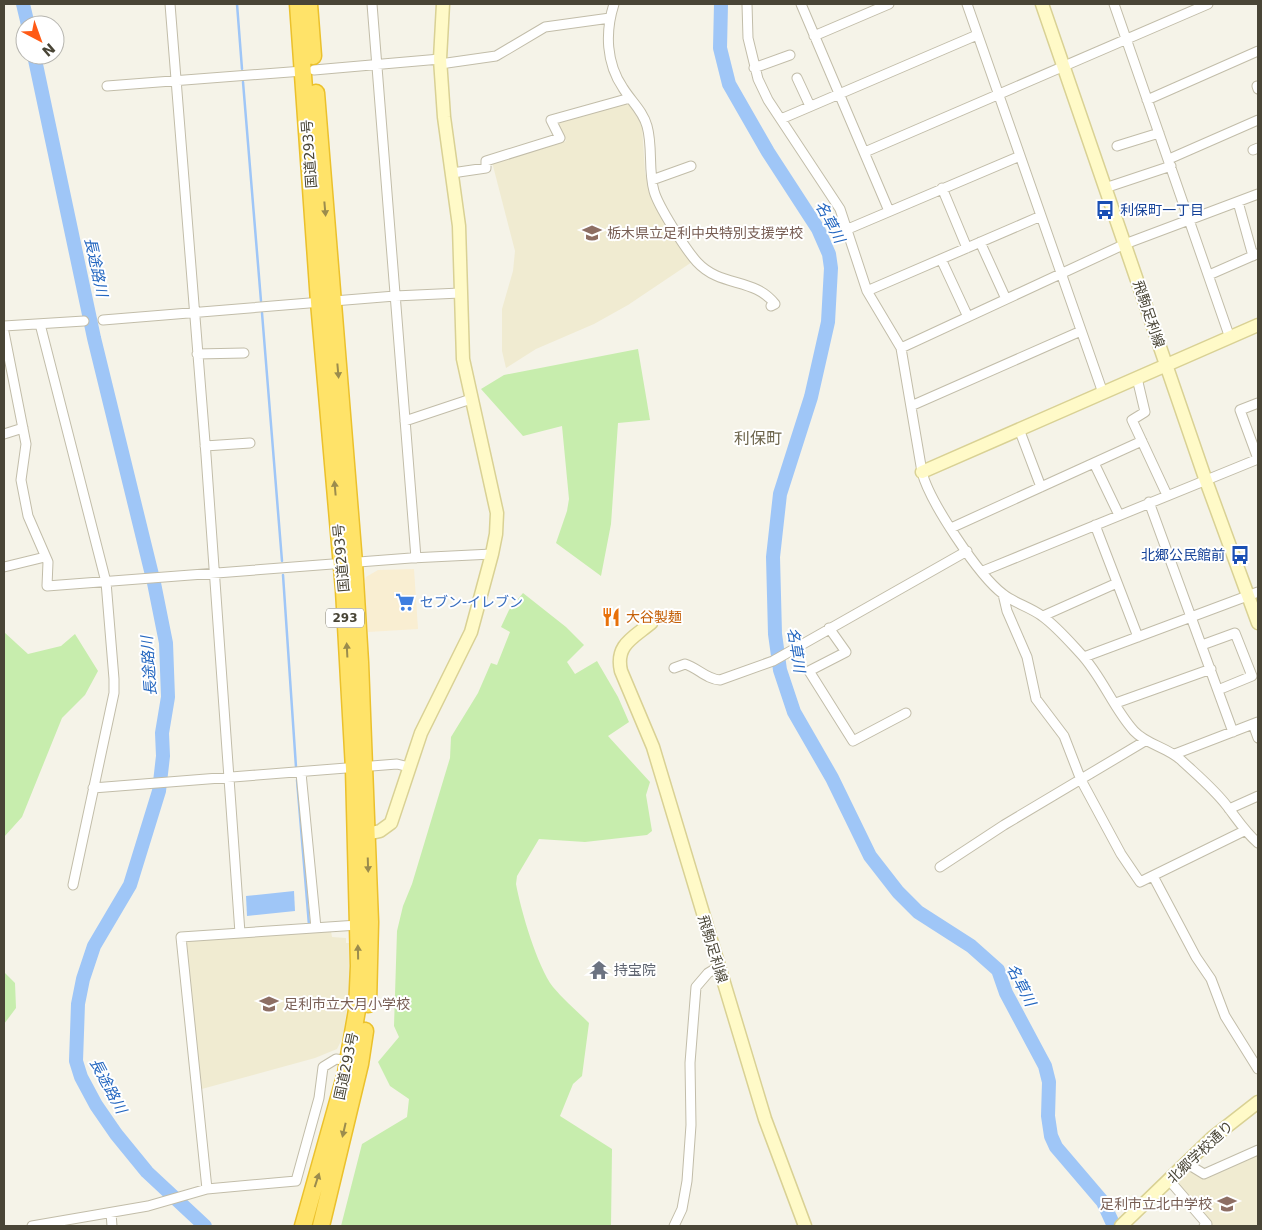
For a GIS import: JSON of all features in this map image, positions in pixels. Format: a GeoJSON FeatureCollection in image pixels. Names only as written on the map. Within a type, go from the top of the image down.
{"type":"FeatureCollection","features":[{"type":"Feature","properties":{"kind":"highway","name":"国道293号"},"geometry":{"type":"LineString","coordinates":[[298,4],[308,70],[348,564],[359,769],[358,993],[354,1062],[321,1226]]}},
{"type":"Feature","properties":{"kind":"highway","name":"国道293号"},"geometry":{"type":"LineString","coordinates":[[308,70],[309,4]]}},
{"type":"Feature","properties":{"kind":"highway","name":"国道293号"},"geometry":{"type":"LineString","coordinates":[[303,1226],[366,1024],[371,965],[367,834],[359,769]]}},
{"type":"Feature","properties":{"kind":"main road"},"geometry":{"type":"LineString","coordinates":[[367,834],[380,831],[391,822],[421,733],[471,632],[496,534],[497,513],[463,359],[459,226],[444,117],[440,61],[443,4]]}},
{"type":"Feature","properties":{"kind":"main road","name":"飛駒足利線"},"geometry":{"type":"LineString","coordinates":[[1042,4],[1206,478],[1253,594],[1258,623]]}},
{"type":"Feature","properties":{"kind":"main road"},"geometry":{"type":"LineString","coordinates":[[922,472],[1258,326]]}},
{"type":"Feature","properties":{"kind":"main road","name":"飛駒足利線"},"geometry":{"type":"LineString","coordinates":[[651,623],[621,650],[618,659],[620,671],[653,747],[764,1119],[805,1226]]}},
{"type":"Feature","properties":{"kind":"main road","name":"北郷学校通り"},"geometry":{"type":"LineString","coordinates":[[1122,1226],[1228,1124],[1258,1102]]}},
{"type":"Feature","properties":{"kind":"street"},"geometry":{"type":"LineString","coordinates":[[170,4],[205,446],[240,933]]}},
{"type":"Feature","properties":{"kind":"street"},"geometry":{"type":"LineString","coordinates":[[372,4],[416,558]]}},
{"type":"Feature","properties":{"kind":"street"},"geometry":{"type":"LineString","coordinates":[[614,4],[610,18],[608,48],[615,73],[640,111],[646,125],[650,140],[654,192],[688,251],[698,263],[724,280],[758,289],[768,295],[775,304],[771,306]]}},
{"type":"Feature","properties":{"kind":"street"},"geometry":{"type":"LineString","coordinates":[[747,4],[748,38],[754,68],[762,88],[840,209],[867,290],[901,348],[922,472],[926,485],[951,528],[966,551],[1003,594],[1043,616],[1084,657],[1133,730],[1145,741],[1175,754],[1208,784],[1244,831],[1258,843]]}},
{"type":"Feature","properties":{"kind":"street"},"geometry":{"type":"LineString","coordinates":[[801,4],[889,211]]}},
{"type":"Feature","properties":{"kind":"street"},"geometry":{"type":"LineString","coordinates":[[814,36],[889,4]]}},
{"type":"Feature","properties":{"kind":"street"},"geometry":{"type":"LineString","coordinates":[[967,4],[1103,393]]}},
{"type":"Feature","properties":{"kind":"street"},"geometry":{"type":"LineString","coordinates":[[1114,4],[1230,338]]}},
{"type":"Feature","properties":{"kind":"street"},"geometry":{"type":"LineString","coordinates":[[865,152],[1208,4]]}},
{"type":"Feature","properties":{"kind":"street"},"geometry":{"type":"LineString","coordinates":[[107,86],[496,56],[544,28],[610,18]]}},
{"type":"Feature","properties":{"kind":"street"},"geometry":{"type":"LineString","coordinates":[[781,119],[977,35]]}},
{"type":"Feature","properties":{"kind":"street"},"geometry":{"type":"LineString","coordinates":[[1147,100],[1258,50]]}},
{"type":"Feature","properties":{"kind":"street"},"geometry":{"type":"LineString","coordinates":[[754,68],[790,56]]}},
{"type":"Feature","properties":{"kind":"street"},"geometry":{"type":"LineString","coordinates":[[797,78],[810,106]]}},
{"type":"Feature","properties":{"kind":"street"},"geometry":{"type":"LineString","coordinates":[[452,173],[486,168],[486,161],[560,138],[551,120],[630,98]]}},
{"type":"Feature","properties":{"kind":"street"},"geometry":{"type":"LineString","coordinates":[[1105,188],[1170,163],[1258,120]]}},
{"type":"Feature","properties":{"kind":"street"},"geometry":{"type":"LineString","coordinates":[[1117,146],[1159,133]]}},
{"type":"Feature","properties":{"kind":"street"},"geometry":{"type":"LineString","coordinates":[[848,229],[1020,156]]}},
{"type":"Feature","properties":{"kind":"street"},"geometry":{"type":"LineString","coordinates":[[652,180],[690,166]]}},
{"type":"Feature","properties":{"kind":"street"},"geometry":{"type":"LineString","coordinates":[[942,188],[967,248]]}},
{"type":"Feature","properties":{"kind":"street"},"geometry":{"type":"LineString","coordinates":[[901,348],[1125,244],[1258,194]]}},
{"type":"Feature","properties":{"kind":"street"},"geometry":{"type":"LineString","coordinates":[[1209,275],[1256,255],[1238,202]]}},
{"type":"Feature","properties":{"kind":"street"},"geometry":{"type":"LineString","coordinates":[[867,290],[1041,216]]}},
{"type":"Feature","properties":{"kind":"street"},"geometry":{"type":"LineString","coordinates":[[980,242],[1006,298]]}},
{"type":"Feature","properties":{"kind":"street"},"geometry":{"type":"LineString","coordinates":[[941,259],[968,317]]}},
{"type":"Feature","properties":{"kind":"street"},"geometry":{"type":"LineString","coordinates":[[103,320],[395,296],[460,293]]}},
{"type":"Feature","properties":{"kind":"street"},"geometry":{"type":"LineString","coordinates":[[4,326],[84,321]]}},
{"type":"Feature","properties":{"kind":"street"},"geometry":{"type":"LineString","coordinates":[[40,324],[106,582],[114,692],[73,884]]}},
{"type":"Feature","properties":{"kind":"street"},"geometry":{"type":"LineString","coordinates":[[911,406],[1081,331]]}},
{"type":"Feature","properties":{"kind":"street"},"geometry":{"type":"LineString","coordinates":[[4,332],[26,444],[21,480],[28,516],[48,562],[47,586],[213,572],[492,554]]}},
{"type":"Feature","properties":{"kind":"street"},"geometry":{"type":"LineString","coordinates":[[197,354],[244,353]]}},
{"type":"Feature","properties":{"kind":"street"},"geometry":{"type":"LineString","coordinates":[[1137,378],[1145,412],[1132,420],[1167,495]]}},
{"type":"Feature","properties":{"kind":"street"},"geometry":{"type":"LineString","coordinates":[[405,421],[471,399]]}},
{"type":"Feature","properties":{"kind":"street"},"geometry":{"type":"LineString","coordinates":[[983,572],[1206,478],[1258,459],[1256,449],[1240,410],[1258,403]]}},
{"type":"Feature","properties":{"kind":"street"},"geometry":{"type":"LineString","coordinates":[[4,434],[23,428]]}},
{"type":"Feature","properties":{"kind":"street"},"geometry":{"type":"LineString","coordinates":[[1019,429],[1041,487]]}},
{"type":"Feature","properties":{"kind":"street"},"geometry":{"type":"LineString","coordinates":[[951,528],[1142,441]]}},
{"type":"Feature","properties":{"kind":"street"},"geometry":{"type":"LineString","coordinates":[[205,446],[250,443]]}},
{"type":"Feature","properties":{"kind":"street"},"geometry":{"type":"LineString","coordinates":[[1094,463],[1119,515]]}},
{"type":"Feature","properties":{"kind":"street"},"geometry":{"type":"LineString","coordinates":[[1149,502],[1233,732]]}},
{"type":"Feature","properties":{"kind":"street"},"geometry":{"type":"LineString","coordinates":[[1095,525],[1138,637]]}},
{"type":"Feature","properties":{"kind":"street"},"geometry":{"type":"LineString","coordinates":[[674,668],[686,664],[694,667],[712,680],[720,680],[773,662],[829,628],[906,587],[966,551]]}},
{"type":"Feature","properties":{"kind":"street"},"geometry":{"type":"LineString","coordinates":[[4,567],[45,557]]}},
{"type":"Feature","properties":{"kind":"street"},"geometry":{"type":"LineString","coordinates":[[1043,616],[1117,583]]}},
{"type":"Feature","properties":{"kind":"street"},"geometry":{"type":"LineString","coordinates":[[1003,594],[1007,611],[1027,657],[1036,698],[1064,736],[1081,780],[1120,854],[1140,882],[1244,831]]}},
{"type":"Feature","properties":{"kind":"street"},"geometry":{"type":"LineString","coordinates":[[1084,657],[1253,594]]}},
{"type":"Feature","properties":{"kind":"street"},"geometry":{"type":"LineString","coordinates":[[829,628],[846,652],[809,671],[853,741],[906,713]]}},
{"type":"Feature","properties":{"kind":"street"},"geometry":{"type":"LineString","coordinates":[[1202,645],[1235,633],[1252,676],[1218,690]]}},
{"type":"Feature","properties":{"kind":"street"},"geometry":{"type":"LineString","coordinates":[[1116,703],[1211,669]]}},
{"type":"Feature","properties":{"kind":"street"},"geometry":{"type":"LineString","coordinates":[[1175,754],[1256,723],[1258,738]]}},
{"type":"Feature","properties":{"kind":"street"},"geometry":{"type":"LineString","coordinates":[[940,867],[1004,825],[1145,741]]}},
{"type":"Feature","properties":{"kind":"street"},"geometry":{"type":"LineString","coordinates":[[93,788],[359,769],[397,764],[409,766]]}},
{"type":"Feature","properties":{"kind":"street"},"geometry":{"type":"LineString","coordinates":[[301,773],[316,928]]}},
{"type":"Feature","properties":{"kind":"street"},"geometry":{"type":"LineString","coordinates":[[1229,809],[1258,796]]}},
{"type":"Feature","properties":{"kind":"street"},"geometry":{"type":"LineString","coordinates":[[1153,876],[1196,957],[1211,979],[1225,1016],[1258,1069]]}},
{"type":"Feature","properties":{"kind":"street"},"geometry":{"type":"LineString","coordinates":[[206,1189],[181,937],[358,925]]}},
{"type":"Feature","properties":{"kind":"street"},"geometry":{"type":"LineString","coordinates":[[674,1226],[682,1209],[686,1181],[691,1125],[690,1063],[696,987],[708,972],[718,968]]}},
{"type":"Feature","properties":{"kind":"street"},"geometry":{"type":"LineString","coordinates":[[32,1226],[111,1213],[206,1189],[296,1181],[319,1098],[323,1067],[328,1061],[336,1059],[354,1062]]}},
{"type":"Feature","properties":{"kind":"street"},"geometry":{"type":"LineString","coordinates":[[1186,1163],[1204,1174],[1258,1150]]}},
{"type":"Feature","properties":{"kind":"street"},"geometry":{"type":"LineString","coordinates":[[1169,1180],[1207,1224],[1204,1226]]}},
{"type":"Feature","properties":{"kind":"street"},"geometry":{"type":"LineString","coordinates":[[111,1213],[112,1226]]}},
{"type":"Feature","properties":{"kind":"shaded area","name":"栃木県立足利中央特別支援学校"},"geometry":{"type":"Polygon","coordinates":[[[628,103],[642,125],[645,172],[649,188],[692,262],[628,305],[594,324],[536,349],[506,368],[502,351],[502,309],[513,271],[515,251],[492,162],[566,141],[558,123],[628,103]]]}},
{"type":"Feature","properties":{"kind":"shaded area"},"geometry":{"type":"Polygon","coordinates":[[[414,569],[418,629],[368,632],[363,588],[366,577],[378,570],[414,569]]]}},
{"type":"Feature","properties":{"kind":"shaded area","name":"足利市立大月小学校"},"geometry":{"type":"Polygon","coordinates":[[[331,931],[332,937],[346,938],[346,943],[350,943],[350,986],[343,1037],[337,1049],[315,1058],[198,1090],[186,940],[331,931]]]}},
{"type":"Feature","properties":{"kind":"shaded area","name":"足利市立北中学校"},"geometry":{"type":"Polygon","coordinates":[[[1258,1153],[1258,1226],[1212,1226],[1177,1182],[1189,1170],[1204,1177],[1258,1153]]]}},
{"type":"Feature","properties":{"kind":"green space"},"geometry":{"type":"Polygon","coordinates":[[[638,349],[650,420],[618,423],[611,524],[601,576],[556,543],[569,499],[562,426],[523,436],[481,389],[504,375],[638,349]]]}},
{"type":"Feature","properties":{"kind":"green space"},"geometry":{"type":"Polygon","coordinates":[[[523,593],[566,627],[584,645],[567,662],[575,674],[597,661],[618,697],[629,722],[608,736],[650,782],[646,795],[652,831],[647,835],[585,842],[539,839],[517,876],[516,884],[530,938],[547,978],[557,992],[589,1023],[582,1076],[573,1084],[560,1116],[612,1149],[611,1226],[341,1226],[362,1144],[407,1117],[409,1099],[390,1086],[378,1062],[399,1037],[394,1026],[397,931],[403,906],[412,884],[450,758],[451,737],[478,693],[491,663],[497,665],[510,632],[501,627],[509,610],[523,593]]]}},
{"type":"Feature","properties":{"kind":"green space"},"geometry":{"type":"Polygon","coordinates":[[[4,632],[28,654],[61,646],[75,634],[98,671],[85,695],[62,718],[22,817],[4,837],[4,632]]]}},
{"type":"Feature","properties":{"kind":"green space"},"geometry":{"type":"Polygon","coordinates":[[[4,972],[15,983],[16,1008],[4,1024],[4,972]]]}},
{"type":"Feature","properties":{"kind":"water"},"geometry":{"type":"Polygon","coordinates":[[[294,891],[295,911],[247,916],[246,896],[294,891]]]}},
{"type":"Feature","properties":{"kind":"waterway","name":"長途路川"},"geometry":{"type":"LineString","coordinates":[[23,4],[26,15]]}},
{"type":"Feature","properties":{"kind":"waterway"},"geometry":{"type":"LineString","coordinates":[[237,4],[242,69]]}},
{"type":"Feature","properties":{"kind":"waterway","name":"名草川"},"geometry":{"type":"LineString","coordinates":[[721,4],[720,48],[729,84],[768,152],[818,229],[829,254],[831,268],[828,322],[811,397],[780,494],[773,557],[775,634],[780,670],[794,712],[832,778],[870,856],[898,892],[918,912],[971,946],[998,970],[1006,993],[1045,1066],[1049,1082],[1048,1116],[1051,1136],[1056,1147],[1103,1202],[1114,1226]]}},
{"type":"Feature","properties":{"kind":"waterway","name":"長途路川"},"geometry":{"type":"LineString","coordinates":[[36,65],[94,338],[154,583],[166,643],[168,697],[162,733],[163,756],[159,791],[130,885],[94,946],[83,979],[78,1004],[76,1061],[81,1077],[96,1105],[116,1134],[147,1172],[205,1226]]}},
{"type":"Feature","properties":{"kind":"waterway"},"geometry":{"type":"LineString","coordinates":[[243,82],[261,301]]}},
{"type":"Feature","properties":{"kind":"waterway"},"geometry":{"type":"LineString","coordinates":[[262,313],[282,561]]}},
{"type":"Feature","properties":{"kind":"waterway"},"geometry":{"type":"LineString","coordinates":[[283,575],[296,767]]}},
{"type":"Feature","properties":{"kind":"waterway"},"geometry":{"type":"LineString","coordinates":[[297,780],[309,925]]}},
{"type":"Feature","properties":{"kind":"place","name":"利保町一丁目"},"geometry":{"type":"Point","coordinates":[1105,210]}},
{"type":"Feature","properties":{"kind":"place","name":"栃木県立足利中央特別支援学校"},"geometry":{"type":"Point","coordinates":[592,233]}},
{"type":"Feature","properties":{"kind":"place","name":"北郷公民館前"},"geometry":{"type":"Point","coordinates":[1240,555]}},
{"type":"Feature","properties":{"kind":"place","name":"セブン-イレブン"},"geometry":{"type":"Point","coordinates":[405,602]}},
{"type":"Feature","properties":{"kind":"place","name":"大谷製麺"},"geometry":{"type":"Point","coordinates":[611,617]}},
{"type":"Feature","properties":{"kind":"place","name":"持宝院"},"geometry":{"type":"Point","coordinates":[599,970]}},
{"type":"Feature","properties":{"kind":"place","name":"足利市立大月小学校"},"geometry":{"type":"Point","coordinates":[269,1004]}},
{"type":"Feature","properties":{"kind":"place","name":"足利市立北中学校"},"geometry":{"type":"Point","coordinates":[1227,1204]}},
{"type":"Feature","properties":{"kind":"district","name":"利保町"},"geometry":{"type":"Point","coordinates":[758,438]}}]}
